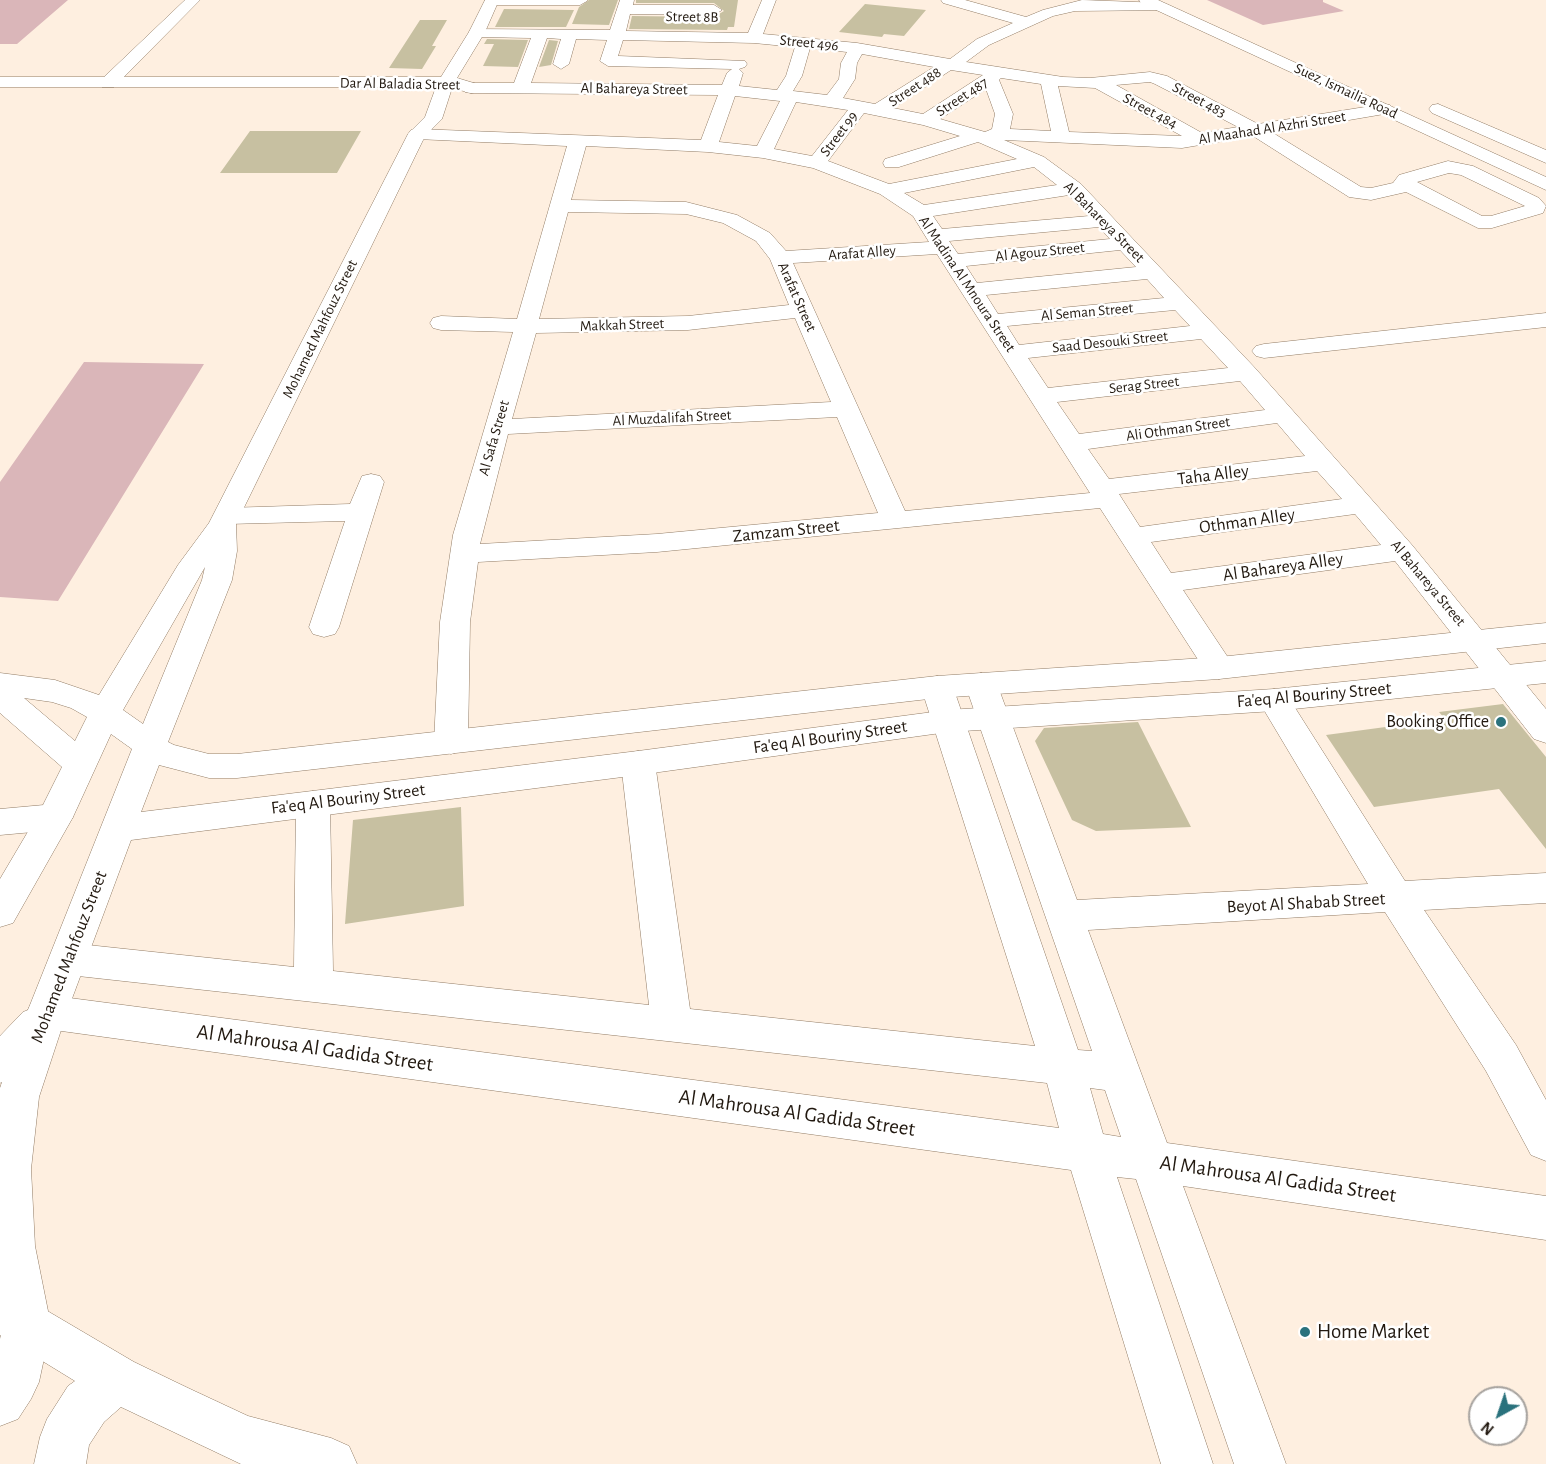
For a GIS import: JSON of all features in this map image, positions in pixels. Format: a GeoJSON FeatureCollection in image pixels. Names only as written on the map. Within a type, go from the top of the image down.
{"type":"FeatureCollection","features":[{"type":"Feature","properties":{"kind":"street"},"geometry":{"type":"LineString","coordinates":[[108,83],[193,0]]}},
{"type":"Feature","properties":{"kind":"street"},"geometry":{"type":"LineString","coordinates":[[708,146],[728,90],[769,0]]}},
{"type":"Feature","properties":{"kind":"street"},"geometry":{"type":"LineString","coordinates":[[948,0],[1027,21]]}},
{"type":"Feature","properties":{"kind":"street"},"geometry":{"type":"LineString","coordinates":[[1073,7],[1100,0]]}},
{"type":"Feature","properties":{"kind":"street","name":"Suez, Ismailia Road"},"geometry":{"type":"LineString","coordinates":[[1146,0],[1542,182]]}},
{"type":"Feature","properties":{"kind":"street"},"geometry":{"type":"LineString","coordinates":[[488,1],[580,2],[568,34],[562,61],[532,57]]}},
{"type":"Feature","properties":{"kind":"street","name":"Mohamed Mahfouz Street"},"geometry":{"type":"LineString","coordinates":[[459,49],[477,32],[488,1]]}},
{"type":"Feature","properties":{"kind":"street","name":"Mohamed Mahfouz Street"},"geometry":{"type":"LineString","coordinates":[[0,912],[10,880],[55,817],[105,713],[192,564],[224,520],[417,134],[430,123],[437,87],[488,1]]}},
{"type":"Feature","properties":{"kind":"street"},"geometry":{"type":"LineString","coordinates":[[521,88],[532,57],[535,33],[545,2]]}},
{"type":"Feature","properties":{"kind":"street"},"geometry":{"type":"LineString","coordinates":[[600,89],[625,8],[668,5],[713,9]]}},
{"type":"Feature","properties":{"kind":"street"},"geometry":{"type":"LineString","coordinates":[[1073,7],[1162,7]]}},
{"type":"Feature","properties":{"kind":"street","name":"Street 488"},"geometry":{"type":"LineString","coordinates":[[870,107],[951,64],[983,42],[1027,21],[1073,7]]}},
{"type":"Feature","properties":{"kind":"street","name":"Street 8B"},"geometry":{"type":"LineString","coordinates":[[625,8],[686,17],[713,9],[736,18],[762,19]]}},
{"type":"Feature","properties":{"kind":"street"},"geometry":{"type":"LineString","coordinates":[[669,90],[686,17]]}},
{"type":"Feature","properties":{"kind":"street"},"geometry":{"type":"LineString","coordinates":[[172,20],[195,21]]}},
{"type":"Feature","properties":{"kind":"street","name":"Street 496"},"geometry":{"type":"LineString","coordinates":[[477,32],[752,38],[857,48],[951,64],[994,75],[1098,82],[1138,77]]}},
{"type":"Feature","properties":{"kind":"street"},"geometry":{"type":"LineString","coordinates":[[763,152],[787,95],[804,42]]}},
{"type":"Feature","properties":{"kind":"street"},"geometry":{"type":"LineString","coordinates":[[832,101],[847,79],[849,63],[857,48]]}},
{"type":"Feature","properties":{"kind":"street"},"geometry":{"type":"LineString","coordinates":[[887,69],[905,56]]}},
{"type":"Feature","properties":{"kind":"street"},"geometry":{"type":"LineString","coordinates":[[610,57],[741,59]]}},
{"type":"Feature","properties":{"kind":"street"},"geometry":{"type":"LineString","coordinates":[[139,83],[154,66]]}},
{"type":"Feature","properties":{"kind":"street"},"geometry":{"type":"LineString","coordinates":[[875,160],[981,134],[1004,114],[994,75]]}},
{"type":"Feature","properties":{"kind":"street","name":"Street 487"},"geometry":{"type":"LineString","coordinates":[[914,123],[994,75]]}},
{"type":"Feature","properties":{"kind":"street","name":"Street 483"},"geometry":{"type":"LineString","coordinates":[[1138,77],[1161,80],[1257,131],[1356,192],[1367,195],[1406,186],[1402,182],[1406,179],[1452,167],[1466,170],[1504,189]]}},
{"type":"Feature","properties":{"kind":"street"},"geometry":{"type":"LineString","coordinates":[[1048,80],[1061,137]]}},
{"type":"Feature","properties":{"kind":"street","name":"Dar Al Baladia Street"},"geometry":{"type":"LineString","coordinates":[[0,82],[139,83],[265,88]]}},
{"type":"Feature","properties":{"kind":"street","name":"Street 484"},"geometry":{"type":"LineString","coordinates":[[1098,82],[1201,140]]}},
{"type":"Feature","properties":{"kind":"street","name":"Dar Al Baladia Street"},"geometry":{"type":"LineString","coordinates":[[0,92],[437,87],[459,92],[471,88]]}},
{"type":"Feature","properties":{"kind":"street","name":"Al Bahareya Street"},"geometry":{"type":"LineString","coordinates":[[471,88],[728,90],[832,101],[870,107],[914,123],[981,134],[1042,165],[1074,188],[1106,220],[1246,373],[1402,551],[1546,731]]}},
{"type":"Feature","properties":{"kind":"street","name":"Suez, Ismailia Road"},"geometry":{"type":"LineString","coordinates":[[1418,101],[1546,157]]}},
{"type":"Feature","properties":{"kind":"street","name":"Street 99"},"geometry":{"type":"LineString","coordinates":[[817,163],[870,107]]}},
{"type":"Feature","properties":{"kind":"street","name":"Al Maahad Al Azhri Street"},"geometry":{"type":"LineString","coordinates":[[981,134],[1159,142],[1201,140],[1384,109]]}},
{"type":"Feature","properties":{"kind":"street","name":"Al Madina Al Mnoura Street"},"geometry":{"type":"LineString","coordinates":[[417,134],[708,146],[763,152],[817,163],[875,160],[887,190],[920,212],[1219,668]]}},
{"type":"Feature","properties":{"kind":"street","name":"Al Safa Street"},"geometry":{"type":"LineString","coordinates":[[451,742],[456,622],[464,554],[472,516],[578,141]]}},
{"type":"Feature","properties":{"kind":"street","name":"Al Maahad Al Azhri Street"},"geometry":{"type":"LineString","coordinates":[[1102,157],[1159,142]]}},
{"type":"Feature","properties":{"kind":"street"},"geometry":{"type":"LineString","coordinates":[[887,190],[1042,165],[1069,164]]}},
{"type":"Feature","properties":{"kind":"street"},"geometry":{"type":"LineString","coordinates":[[1504,189],[1542,182]]}},
{"type":"Feature","properties":{"kind":"street"},"geometry":{"type":"LineString","coordinates":[[1406,186],[1483,223],[1536,209],[1537,207],[1532,202],[1504,189]]}},
{"type":"Feature","properties":{"kind":"street"},"geometry":{"type":"LineString","coordinates":[[920,212],[1074,188]]}},
{"type":"Feature","properties":{"kind":"street","name":"Arafat Street"},"geometry":{"type":"LineString","coordinates":[[560,206],[661,206],[709,213],[748,227],[763,237],[780,258],[896,520]]}},
{"type":"Feature","properties":{"kind":"street"},"geometry":{"type":"LineString","coordinates":[[944,248],[1106,220]]}},
{"type":"Feature","properties":{"kind":"street","name":"Al Agouz Street"},"geometry":{"type":"LineString","coordinates":[[944,248],[1127,243]]}},
{"type":"Feature","properties":{"kind":"street","name":"Arafat Alley"},"geometry":{"type":"LineString","coordinates":[[780,258],[944,248]]}},
{"type":"Feature","properties":{"kind":"street"},"geometry":{"type":"LineString","coordinates":[[972,290],[1153,272]]}},
{"type":"Feature","properties":{"kind":"street","name":"Al Seman Street"},"geometry":{"type":"LineString","coordinates":[[992,321],[1182,303]]}},
{"type":"Feature","properties":{"kind":"street","name":"Makkah Street"},"geometry":{"type":"LineString","coordinates":[[441,323],[526,326],[688,323],[802,310]]}},
{"type":"Feature","properties":{"kind":"street"},"geometry":{"type":"LineString","coordinates":[[1264,351],[1546,320]]}},
{"type":"Feature","properties":{"kind":"street","name":"Saad Desouki Street"},"geometry":{"type":"LineString","coordinates":[[1013,353],[1208,331]]}},
{"type":"Feature","properties":{"kind":"street","name":"Serag Street"},"geometry":{"type":"LineString","coordinates":[[1041,396],[1246,373]]}},
{"type":"Feature","properties":{"kind":"street","name":"Al Muzdalifah Street"},"geometry":{"type":"LineString","coordinates":[[497,428],[846,409]]}},
{"type":"Feature","properties":{"kind":"street","name":"Ali Othman Street"},"geometry":{"type":"LineString","coordinates":[[1073,443],[1283,415]]}},
{"type":"Feature","properties":{"kind":"street","name":"Taha Alley"},"geometry":{"type":"LineString","coordinates":[[1105,494],[1324,462]]}},
{"type":"Feature","properties":{"kind":"street"},"geometry":{"type":"LineString","coordinates":[[324,627],[370,482]]}},
{"type":"Feature","properties":{"kind":"street","name":"Zamzam Street"},"geometry":{"type":"LineString","coordinates":[[464,554],[646,543],[896,520],[1105,494]]}},
{"type":"Feature","properties":{"kind":"street","name":"Othman Alley"},"geometry":{"type":"LineString","coordinates":[[1133,536],[1362,505]]}},
{"type":"Feature","properties":{"kind":"street"},"geometry":{"type":"LineString","coordinates":[[224,520],[360,512]]}},
{"type":"Feature","properties":{"kind":"street","name":"Mohamed Mahfouz Street"},"geometry":{"type":"LineString","coordinates":[[0,1401],[14,1382],[9,1169],[18,1097],[47,1012],[117,828],[217,580],[223,551],[224,520]]}},
{"type":"Feature","properties":{"kind":"street","name":"Al Bahareya Alley"},"geometry":{"type":"LineString","coordinates":[[1163,583],[1402,551]]}},
{"type":"Feature","properties":{"kind":"street","name":"Fa'eq Al Bouriny Street"},"geometry":{"type":"LineString","coordinates":[[987,701],[1219,668],[1546,633]]}},
{"type":"Feature","properties":{"kind":"street","name":"Fa'eq Al Bouriny Street"},"geometry":{"type":"LineString","coordinates":[[0,684],[55,691],[82,700],[105,713],[162,754],[209,766],[237,766],[451,742],[943,704],[987,701],[1274,700],[1546,672]]}},
{"type":"Feature","properties":{"kind":"street"},"geometry":{"type":"LineString","coordinates":[[0,695],[80,764]]}},
{"type":"Feature","properties":{"kind":"street"},"geometry":{"type":"LineString","coordinates":[[1274,700],[1396,898],[1501,1058],[1546,1140]]}},
{"type":"Feature","properties":{"kind":"street"},"geometry":{"type":"LineString","coordinates":[[987,701],[1260,1464]]}},
{"type":"Feature","properties":{"kind":"street"},"geometry":{"type":"LineString","coordinates":[[943,704],[1063,1067],[1087,1153],[1186,1464]]}},
{"type":"Feature","properties":{"kind":"street","name":"Fa'eq Al Bouriny Street"},"geometry":{"type":"LineString","coordinates":[[117,828],[638,763],[943,704]]}},
{"type":"Feature","properties":{"kind":"street"},"geometry":{"type":"LineString","coordinates":[[638,763],[672,1024]]}},
{"type":"Feature","properties":{"kind":"street"},"geometry":{"type":"LineString","coordinates":[[313,804],[314,986]]}},
{"type":"Feature","properties":{"kind":"street"},"geometry":{"type":"LineString","coordinates":[[0,822],[55,817]]}},
{"type":"Feature","properties":{"kind":"street","name":"Beyot Al Shabab Street"},"geometry":{"type":"LineString","coordinates":[[1065,916],[1546,888]]}},
{"type":"Feature","properties":{"kind":"street"},"geometry":{"type":"LineString","coordinates":[[69,959],[1121,1073]]}},
{"type":"Feature","properties":{"kind":"street"},"geometry":{"type":"LineString","coordinates":[[0,1065],[47,1012]]}},
{"type":"Feature","properties":{"kind":"street","name":"Al Mahrousa Al Gadida Street"},"geometry":{"type":"LineString","coordinates":[[47,1012],[1152,1161],[1546,1218]]}},
{"type":"Feature","properties":{"kind":"street"},"geometry":{"type":"LineString","coordinates":[[14,1316],[117,1380],[244,1440],[331,1464]]}},
{"type":"Feature","properties":{"kind":"street"},"geometry":{"type":"LineString","coordinates":[[60,1464],[65,1437],[86,1404],[117,1380]]}},
{"type":"Feature","properties":{"kind":"shaded area"},"geometry":{"type":"Polygon","coordinates":[[[0,0],[68,0],[17,44],[0,44],[0,0]]]}},
{"type":"Feature","properties":{"kind":"shaded area"},"geometry":{"type":"Polygon","coordinates":[[[1207,0],[1323,0],[1344,11],[1263,25],[1207,0]]]}},
{"type":"Feature","properties":{"kind":"shaded area"},"geometry":{"type":"Polygon","coordinates":[[[84,362],[204,364],[58,601],[0,597],[0,482],[84,362]]]}},
{"type":"Feature","properties":{"kind":"building"},"geometry":{"type":"Polygon","coordinates":[[[589,0],[618,0],[609,25],[572,24],[579,7],[589,0]]]}},
{"type":"Feature","properties":{"kind":"building"},"geometry":{"type":"Polygon","coordinates":[[[636,0],[738,0],[734,27],[728,27],[727,30],[629,29],[632,16],[714,17],[724,11],[714,3],[636,3],[636,0]]]}},
{"type":"Feature","properties":{"kind":"building"},"geometry":{"type":"Polygon","coordinates":[[[865,4],[926,10],[904,36],[884,34],[882,37],[839,32],[865,4]]]}},
{"type":"Feature","properties":{"kind":"building"},"geometry":{"type":"Polygon","coordinates":[[[504,9],[574,10],[566,27],[495,27],[504,9]]]}},
{"type":"Feature","properties":{"kind":"building"},"geometry":{"type":"Polygon","coordinates":[[[420,20],[447,20],[432,46],[436,46],[422,69],[389,68],[420,20]]]}},
{"type":"Feature","properties":{"kind":"building"},"geometry":{"type":"Polygon","coordinates":[[[487,39],[528,40],[518,67],[483,66],[494,44],[484,44],[487,39]]]}},
{"type":"Feature","properties":{"kind":"building"},"geometry":{"type":"Polygon","coordinates":[[[549,40],[558,41],[551,65],[539,67],[549,40]]]}},
{"type":"Feature","properties":{"kind":"building"},"geometry":{"type":"Polygon","coordinates":[[[250,131],[361,131],[337,173],[220,173],[250,131]]]}},
{"type":"Feature","properties":{"kind":"building"},"geometry":{"type":"Polygon","coordinates":[[[1503,704],[1546,757],[1546,849],[1499,789],[1374,807],[1326,735],[1445,719],[1439,712],[1503,704]]]}},
{"type":"Feature","properties":{"kind":"building"},"geometry":{"type":"Polygon","coordinates":[[[1138,722],[1191,827],[1096,831],[1072,820],[1035,741],[1044,728],[1138,722]]]}},
{"type":"Feature","properties":{"kind":"building"},"geometry":{"type":"Polygon","coordinates":[[[461,807],[464,906],[345,924],[353,820],[461,807]]]}},
{"type":"Feature","properties":{"kind":"place","name":"Booking Office"},"geometry":{"type":"Point","coordinates":[1501,722]}},
{"type":"Feature","properties":{"kind":"place","name":"Home Market"},"geometry":{"type":"Point","coordinates":[1305,1332]}}]}
